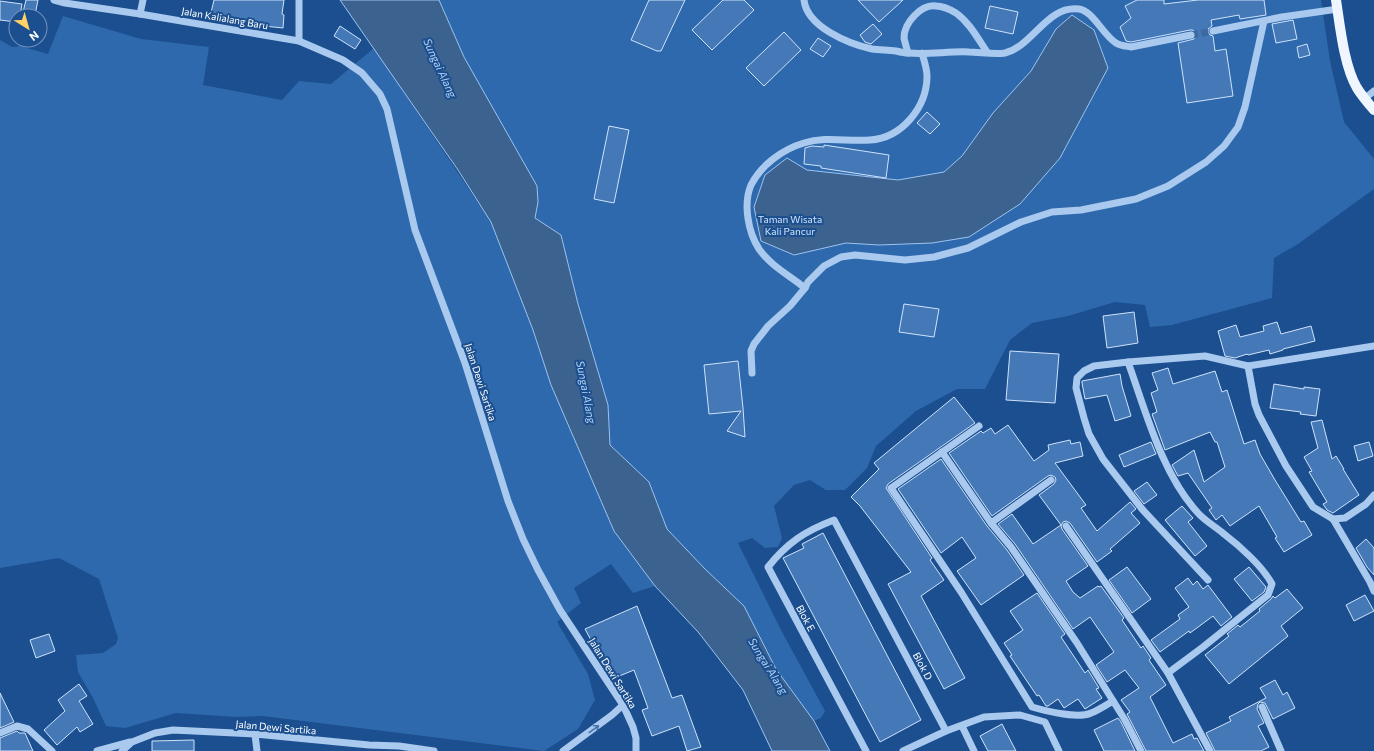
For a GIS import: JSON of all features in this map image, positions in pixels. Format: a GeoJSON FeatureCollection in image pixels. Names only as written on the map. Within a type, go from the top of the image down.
{"type":"FeatureCollection","features":[{"type":"Feature","properties":{"kind":"main road"},"geometry":{"type":"LineString","coordinates":[[1337,5],[1350,74],[1356,88],[1374,110]]}},
{"type":"Feature","properties":{"kind":"street","name":"Jalan Kalialang Baru"},"geometry":{"type":"LineString","coordinates":[[54,0],[299,41]]}},
{"type":"Feature","properties":{"kind":"street"},"geometry":{"type":"LineString","coordinates":[[140,14],[143,0]]}},
{"type":"Feature","properties":{"kind":"street"},"geometry":{"type":"LineString","coordinates":[[299,0],[299,41]]}},
{"type":"Feature","properties":{"kind":"street"},"geometry":{"type":"LineString","coordinates":[[804,0],[805,7],[811,17],[821,27],[840,37],[872,49],[908,53],[1004,53],[1020,47],[1045,22],[1060,13],[1079,9],[1086,12],[1111,39],[1122,46],[1131,47],[1191,35]]}},
{"type":"Feature","properties":{"kind":"street"},"geometry":{"type":"LineString","coordinates":[[908,53],[904,38],[908,25],[912,18],[922,9],[935,5],[956,13],[967,23],[987,52]]}},
{"type":"Feature","properties":{"kind":"street"},"geometry":{"type":"LineString","coordinates":[[1213,31],[1337,5]]}},
{"type":"Feature","properties":{"kind":"street"},"geometry":{"type":"LineString","coordinates":[[752,373],[751,351],[754,344],[768,326],[790,306],[808,282],[824,266],[841,257],[855,255],[905,260],[934,257],[968,248],[1021,222],[1052,212],[1081,210],[1136,199],[1168,186],[1206,162],[1224,146],[1238,126],[1245,107],[1264,21]]}},
{"type":"Feature","properties":{"kind":"street","name":"Jalan Dewi Sartika"},"geometry":{"type":"LineString","coordinates":[[299,41],[343,60],[362,73],[380,94],[387,109],[415,230],[465,363],[508,501],[523,540],[560,610],[623,705],[633,727],[636,738],[636,751]]}},
{"type":"Feature","properties":{"kind":"street"},"geometry":{"type":"LineString","coordinates":[[805,288],[770,263],[759,249],[752,236],[747,218],[747,204],[751,186],[762,169],[784,152],[803,143],[820,139],[872,140],[888,136],[904,125],[914,116],[924,98],[927,76],[922,53]]}},
{"type":"Feature","properties":{"kind":"street"},"geometry":{"type":"LineString","coordinates":[[1364,99],[1374,91]]}},
{"type":"Feature","properties":{"kind":"street"},"geometry":{"type":"LineString","coordinates":[[1208,580],[1142,509],[1103,459],[1089,434],[1076,388],[1077,378],[1084,370],[1094,366],[1128,362],[1205,356],[1248,366],[1374,346]]}},
{"type":"Feature","properties":{"kind":"street"},"geometry":{"type":"LineString","coordinates":[[1128,362],[1163,459],[1175,483],[1198,514],[1232,540],[1267,575],[1272,584],[1268,595],[1168,673]]}},
{"type":"Feature","properties":{"kind":"street"},"geometry":{"type":"LineString","coordinates":[[1248,366],[1257,410],[1286,466],[1313,507],[1333,518],[1345,518],[1366,504],[1374,495]]}},
{"type":"Feature","properties":{"kind":"street"},"geometry":{"type":"LineString","coordinates":[[979,426],[891,488],[961,592],[1032,707],[1053,713],[1084,715],[1090,714],[1113,701]]}},
{"type":"Feature","properties":{"kind":"street"},"geometry":{"type":"LineString","coordinates":[[942,452],[991,523],[1011,547],[1077,643],[1125,720],[1141,751]]}},
{"type":"Feature","properties":{"kind":"street"},"geometry":{"type":"LineString","coordinates":[[991,523],[1052,480]]}},
{"type":"Feature","properties":{"kind":"street"},"geometry":{"type":"LineString","coordinates":[[1333,518],[1374,591]]}},
{"type":"Feature","properties":{"kind":"street","name":"Blok D"},"geometry":{"type":"LineString","coordinates":[[834,520],[946,731]]}},
{"type":"Feature","properties":{"kind":"street","name":"Blok E"},"geometry":{"type":"LineString","coordinates":[[834,520],[813,528],[792,541],[768,567],[866,751]]}},
{"type":"Feature","properties":{"kind":"street"},"geometry":{"type":"LineString","coordinates":[[1066,526],[1168,673],[1210,751]]}},
{"type":"Feature","properties":{"kind":"street"},"geometry":{"type":"LineString","coordinates":[[563,751],[612,715],[623,705]]}},
{"type":"Feature","properties":{"kind":"street"},"geometry":{"type":"LineString","coordinates":[[1262,707],[1282,751]]}},
{"type":"Feature","properties":{"kind":"street"},"geometry":{"type":"LineString","coordinates":[[903,751],[946,731],[984,717],[1020,715],[1045,722],[1059,751]]}},
{"type":"Feature","properties":{"kind":"street"},"geometry":{"type":"LineString","coordinates":[[0,733],[17,726],[28,728],[52,751]]}},
{"type":"Feature","properties":{"kind":"street"},"geometry":{"type":"LineString","coordinates":[[962,726],[974,751]]}},
{"type":"Feature","properties":{"kind":"street","name":"Jalan Dewi Sartika"},"geometry":{"type":"LineString","coordinates":[[122,751],[132,742],[155,733],[173,730],[255,734],[369,748],[399,746],[434,751]]}},
{"type":"Feature","properties":{"kind":"street"},"geometry":{"type":"LineString","coordinates":[[255,734],[257,751]]}},
{"type":"Feature","properties":{"kind":"street"},"geometry":{"type":"LineString","coordinates":[[97,751],[132,742]]}},
{"type":"Feature","properties":{"kind":"green space","name":"Taman Wisata Kali Pancur"},"geometry":{"type":"Polygon","coordinates":[[[439,0],[1321,0],[1330,61],[1344,122],[1374,159],[1374,189],[1298,244],[1274,258],[1272,298],[1172,325],[1150,327],[1145,305],[1115,302],[1068,316],[1032,323],[1010,340],[985,389],[957,389],[916,411],[876,446],[867,468],[845,490],[826,490],[810,480],[794,485],[774,506],[782,538],[778,547],[765,548],[752,538],[738,543],[781,630],[825,711],[821,718],[814,721],[776,669],[744,607],[667,529],[649,482],[610,445],[608,405],[578,304],[561,235],[535,218],[538,202],[464,57],[439,0]]]}},
{"type":"Feature","properties":{"kind":"green space"},"geometry":{"type":"Polygon","coordinates":[[[63,16],[141,39],[209,47],[203,85],[282,100],[299,81],[331,84],[374,48],[491,222],[533,330],[551,385],[614,531],[655,586],[633,593],[611,564],[574,588],[581,603],[557,622],[588,674],[595,700],[578,729],[544,751],[263,716],[237,717],[176,713],[125,728],[106,726],[93,698],[78,672],[76,655],[103,653],[116,644],[118,638],[99,579],[59,558],[0,568],[0,40],[8,45],[8,48],[27,48],[48,54],[63,16]]]}},
{"type":"Feature","properties":{"kind":"water","name":"Sungai Alang"},"geometry":{"type":"Polygon","coordinates":[[[340,0],[439,0],[464,57],[537,186],[538,202],[535,218],[561,235],[578,304],[608,405],[610,445],[649,482],[667,529],[705,569],[744,606],[776,669],[814,721],[830,751],[772,751],[743,690],[699,633],[655,586],[614,531],[551,385],[533,330],[491,222],[458,170],[340,0]]]}},
{"type":"Feature","properties":{"kind":"water"},"geometry":{"type":"Polygon","coordinates":[[[1072,15],[1094,30],[1108,68],[1060,158],[1020,204],[969,237],[932,243],[879,245],[846,243],[794,255],[761,241],[754,207],[765,175],[787,158],[807,170],[898,180],[944,172],[962,156],[993,113],[1031,71],[1056,29],[1072,15]]]}},
{"type":"Feature","properties":{"kind":"building"},"geometry":{"type":"Polygon","coordinates":[[[26,0],[38,0],[36,8],[24,8],[26,0]]]}},
{"type":"Feature","properties":{"kind":"building"},"geometry":{"type":"Polygon","coordinates":[[[214,0],[284,0],[282,14],[284,15],[283,28],[264,26],[264,23],[226,18],[225,20],[210,17],[214,0]]]}},
{"type":"Feature","properties":{"kind":"building"},"geometry":{"type":"Polygon","coordinates":[[[649,0],[685,0],[661,51],[657,51],[631,40],[649,0]]]}},
{"type":"Feature","properties":{"kind":"building"},"geometry":{"type":"Polygon","coordinates":[[[723,0],[744,0],[754,10],[712,50],[692,30],[723,0]]]}},
{"type":"Feature","properties":{"kind":"building"},"geometry":{"type":"Polygon","coordinates":[[[858,0],[903,0],[879,22],[858,0]]]}},
{"type":"Feature","properties":{"kind":"building"},"geometry":{"type":"Polygon","coordinates":[[[1137,0],[1164,0],[1164,4],[1198,0],[1264,0],[1266,15],[1240,19],[1239,15],[1211,20],[1212,26],[1208,29],[1210,35],[1213,36],[1215,51],[1226,49],[1233,96],[1187,103],[1178,43],[1194,39],[1196,34],[1193,30],[1190,30],[1131,42],[1126,41],[1120,27],[1131,18],[1125,6],[1137,0]]]}},
{"type":"Feature","properties":{"kind":"building"},"geometry":{"type":"Polygon","coordinates":[[[0,1],[22,4],[21,8],[8,8],[8,21],[0,20],[0,1]]]}},
{"type":"Feature","properties":{"kind":"building"},"geometry":{"type":"Polygon","coordinates":[[[990,6],[1018,12],[1013,34],[985,28],[990,6]]]}},
{"type":"Feature","properties":{"kind":"building"},"geometry":{"type":"Polygon","coordinates":[[[1293,20],[1297,39],[1276,43],[1272,24],[1293,20]]]}},
{"type":"Feature","properties":{"kind":"building"},"geometry":{"type":"Polygon","coordinates":[[[873,24],[882,34],[871,44],[865,42],[860,35],[873,24]]]}},
{"type":"Feature","properties":{"kind":"building"},"geometry":{"type":"Polygon","coordinates":[[[340,26],[361,40],[355,49],[334,36],[340,26]]]}},
{"type":"Feature","properties":{"kind":"building"},"geometry":{"type":"Polygon","coordinates":[[[784,32],[801,50],[764,86],[746,68],[784,32]]]}},
{"type":"Feature","properties":{"kind":"building"},"geometry":{"type":"Polygon","coordinates":[[[818,38],[831,46],[823,57],[810,49],[818,38]]]}},
{"type":"Feature","properties":{"kind":"building"},"geometry":{"type":"Polygon","coordinates":[[[1307,44],[1310,55],[1299,58],[1297,47],[1307,44]]]}},
{"type":"Feature","properties":{"kind":"building"},"geometry":{"type":"Polygon","coordinates":[[[927,112],[940,124],[930,134],[917,123],[927,112]]]}},
{"type":"Feature","properties":{"kind":"building"},"geometry":{"type":"Polygon","coordinates":[[[609,126],[629,130],[614,203],[594,199],[609,126]]]}},
{"type":"Feature","properties":{"kind":"building"},"geometry":{"type":"Polygon","coordinates":[[[824,145],[889,155],[886,178],[804,164],[805,148],[812,146],[824,147],[824,145]]]}},
{"type":"Feature","properties":{"kind":"building"},"geometry":{"type":"Polygon","coordinates":[[[904,304],[939,309],[934,337],[899,332],[904,304]]]}},
{"type":"Feature","properties":{"kind":"building"},"geometry":{"type":"Polygon","coordinates":[[[1134,312],[1138,343],[1107,348],[1103,316],[1134,312]]]}},
{"type":"Feature","properties":{"kind":"building"},"geometry":{"type":"Polygon","coordinates":[[[1277,322],[1281,334],[1311,326],[1315,341],[1270,354],[1269,350],[1235,358],[1225,356],[1218,331],[1236,325],[1240,337],[1264,331],[1263,326],[1277,322]]]}},
{"type":"Feature","properties":{"kind":"building"},"geometry":{"type":"Polygon","coordinates":[[[1010,351],[1059,354],[1055,403],[1006,400],[1010,351]]]}},
{"type":"Feature","properties":{"kind":"building"},"geometry":{"type":"Polygon","coordinates":[[[738,361],[745,437],[727,431],[741,411],[709,414],[704,365],[738,361]]]}},
{"type":"Feature","properties":{"kind":"building"},"geometry":{"type":"Polygon","coordinates":[[[1168,368],[1173,384],[1215,371],[1222,392],[1227,390],[1244,444],[1255,440],[1260,454],[1275,480],[1301,522],[1304,521],[1312,535],[1284,552],[1275,538],[1277,537],[1259,506],[1230,526],[1222,515],[1216,520],[1209,510],[1212,508],[1188,473],[1178,476],[1172,465],[1194,450],[1204,482],[1225,467],[1217,442],[1215,442],[1210,432],[1165,450],[1152,414],[1157,412],[1151,393],[1158,390],[1152,373],[1168,368]]]}},
{"type":"Feature","properties":{"kind":"building"},"geometry":{"type":"Polygon","coordinates":[[[1120,374],[1131,416],[1115,421],[1107,395],[1085,399],[1082,381],[1120,374]]]}},
{"type":"Feature","properties":{"kind":"building"},"geometry":{"type":"Polygon","coordinates":[[[1274,384],[1304,389],[1304,387],[1320,389],[1316,416],[1300,414],[1301,412],[1270,408],[1274,384]]]}},
{"type":"Feature","properties":{"kind":"building"},"geometry":{"type":"Polygon","coordinates":[[[954,397],[975,423],[888,484],[886,488],[932,558],[930,560],[944,580],[921,596],[965,678],[944,689],[888,584],[911,572],[860,506],[851,497],[879,469],[874,463],[954,397]]]}},
{"type":"Feature","properties":{"kind":"building"},"geometry":{"type":"Polygon","coordinates":[[[1322,420],[1332,459],[1336,456],[1359,495],[1333,513],[1327,510],[1323,504],[1327,502],[1309,472],[1312,471],[1304,457],[1318,448],[1311,422],[1322,420]]]}},
{"type":"Feature","properties":{"kind":"building"},"geometry":{"type":"Polygon","coordinates":[[[1008,425],[1034,461],[1049,450],[1048,445],[1070,440],[1071,444],[1080,442],[1083,456],[1055,463],[1086,505],[1081,508],[1097,531],[1130,502],[1136,509],[1131,513],[1140,523],[1110,549],[1112,551],[1097,562],[1070,523],[1066,521],[1063,522],[1061,526],[1062,529],[1088,566],[1066,581],[1073,592],[1080,598],[1098,586],[1101,586],[1124,618],[1122,620],[1141,648],[1143,646],[1151,658],[1149,660],[1166,685],[1150,697],[1173,743],[1192,734],[1194,739],[1197,738],[1204,751],[1146,751],[1127,714],[1130,712],[1121,700],[1139,688],[1125,670],[1107,682],[1096,665],[1114,652],[1090,617],[1073,629],[1015,544],[998,524],[1012,514],[1033,544],[1061,525],[1039,495],[1054,484],[1056,480],[1055,477],[1051,475],[1048,476],[992,516],[949,453],[981,431],[983,433],[991,428],[995,434],[1008,425]]]}},
{"type":"Feature","properties":{"kind":"building"},"geometry":{"type":"Polygon","coordinates":[[[1151,442],[1156,454],[1124,467],[1119,455],[1151,442]]]}},
{"type":"Feature","properties":{"kind":"building"},"geometry":{"type":"Polygon","coordinates":[[[1369,442],[1373,456],[1358,461],[1354,446],[1369,442]]]}},
{"type":"Feature","properties":{"kind":"building"},"geometry":{"type":"Polygon","coordinates":[[[941,459],[987,526],[1007,550],[1024,575],[981,605],[957,571],[976,558],[962,537],[941,553],[898,489],[941,459]]]}},
{"type":"Feature","properties":{"kind":"building"},"geometry":{"type":"Polygon","coordinates":[[[1147,482],[1157,495],[1144,504],[1134,491],[1147,482]]]}},
{"type":"Feature","properties":{"kind":"building"},"geometry":{"type":"Polygon","coordinates":[[[1182,506],[1193,518],[1188,522],[1207,546],[1195,556],[1165,520],[1182,506]]]}},
{"type":"Feature","properties":{"kind":"building"},"geometry":{"type":"Polygon","coordinates":[[[823,533],[921,720],[880,742],[783,558],[804,548],[802,544],[823,533]]]}},
{"type":"Feature","properties":{"kind":"building"},"geometry":{"type":"Polygon","coordinates":[[[1366,539],[1374,548],[1374,575],[1367,567],[1356,548],[1366,539]]]}},
{"type":"Feature","properties":{"kind":"building"},"geometry":{"type":"Polygon","coordinates":[[[1127,567],[1151,599],[1132,613],[1109,580],[1127,567]]]}},
{"type":"Feature","properties":{"kind":"building"},"geometry":{"type":"Polygon","coordinates":[[[1249,567],[1266,587],[1264,592],[1252,601],[1234,579],[1249,567]]]}},
{"type":"Feature","properties":{"kind":"building"},"geometry":{"type":"Polygon","coordinates":[[[1188,578],[1193,585],[1197,581],[1203,589],[1208,585],[1232,617],[1221,626],[1213,616],[1160,652],[1151,640],[1180,619],[1178,615],[1189,607],[1175,588],[1188,578]]]}},
{"type":"Feature","properties":{"kind":"building"},"geometry":{"type":"Polygon","coordinates":[[[1287,589],[1303,608],[1281,626],[1288,636],[1229,684],[1205,655],[1229,636],[1227,634],[1238,625],[1240,627],[1260,611],[1259,609],[1273,596],[1275,598],[1287,589]]]}},
{"type":"Feature","properties":{"kind":"building"},"geometry":{"type":"Polygon","coordinates":[[[1037,593],[1065,634],[1061,637],[1085,673],[1088,670],[1099,688],[1096,689],[1102,698],[1085,709],[1078,699],[1064,708],[1058,699],[1046,706],[1039,695],[1037,696],[1010,656],[1012,655],[1004,643],[1023,630],[1010,611],[1037,593]]]}},
{"type":"Feature","properties":{"kind":"building"},"geometry":{"type":"Polygon","coordinates":[[[1365,595],[1374,611],[1354,621],[1346,605],[1365,595]]]}},
{"type":"Feature","properties":{"kind":"building"},"geometry":{"type":"Polygon","coordinates":[[[637,606],[672,698],[682,695],[701,747],[687,751],[679,726],[652,736],[642,710],[648,708],[634,670],[612,679],[585,629],[637,606]]]}},
{"type":"Feature","properties":{"kind":"building"},"geometry":{"type":"Polygon","coordinates":[[[49,634],[55,651],[36,658],[30,640],[49,634]]]}},
{"type":"Feature","properties":{"kind":"building"},"geometry":{"type":"Polygon","coordinates":[[[1275,680],[1283,695],[1287,692],[1295,708],[1273,719],[1265,703],[1260,702],[1258,704],[1257,709],[1264,723],[1258,726],[1269,747],[1261,751],[1215,751],[1206,733],[1231,721],[1229,717],[1266,698],[1260,688],[1275,680]]]}},
{"type":"Feature","properties":{"kind":"building"},"geometry":{"type":"Polygon","coordinates":[[[79,684],[87,696],[79,701],[93,724],[80,732],[77,727],[57,745],[44,730],[65,711],[58,700],[79,684]]]}},
{"type":"Feature","properties":{"kind":"building"},"geometry":{"type":"Polygon","coordinates":[[[0,693],[14,722],[0,728],[0,693]]]}},
{"type":"Feature","properties":{"kind":"building"},"geometry":{"type":"Polygon","coordinates":[[[1118,718],[1135,751],[1104,751],[1094,730],[1118,718]]]}},
{"type":"Feature","properties":{"kind":"building"},"geometry":{"type":"Polygon","coordinates":[[[1002,724],[1016,751],[988,751],[980,736],[1002,724]]]}},
{"type":"Feature","properties":{"kind":"building"},"geometry":{"type":"Polygon","coordinates":[[[17,731],[19,733],[25,733],[33,751],[0,751],[0,738],[17,731]]]}},
{"type":"Feature","properties":{"kind":"building"},"geometry":{"type":"Polygon","coordinates":[[[194,740],[194,751],[152,751],[152,741],[194,740]]]}},
{"type":"Feature","properties":{"kind":"tunnel"},"geometry":{"type":"LineString","coordinates":[[1191,35],[1213,31]]}}]}
